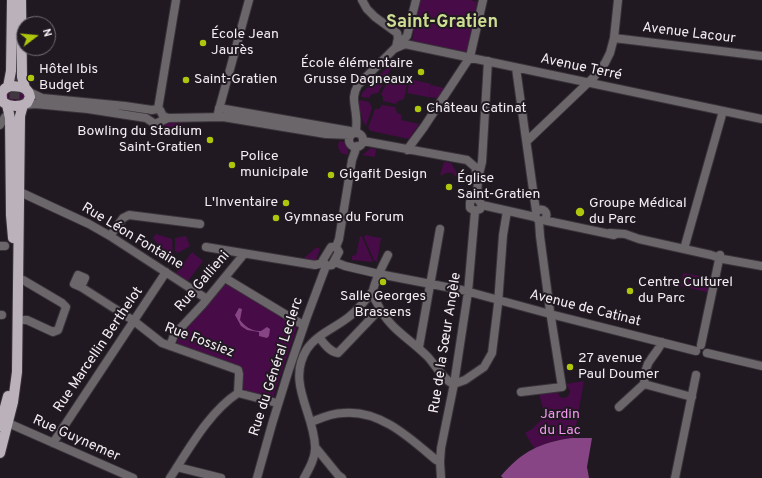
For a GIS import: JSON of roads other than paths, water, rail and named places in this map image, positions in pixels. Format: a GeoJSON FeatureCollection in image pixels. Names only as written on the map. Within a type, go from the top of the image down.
{"type":"FeatureCollection","features":[{"type":"Feature","properties":{"kind":"main road"},"geometry":{"type":"LineString","coordinates":[[12,0],[12,72],[2,93],[8,109],[19,264]]}},
{"type":"Feature","properties":{"kind":"main road"},"geometry":{"type":"LineString","coordinates":[[16,0],[17,78],[20,0]]}},
{"type":"Feature","properties":{"kind":"main road"},"geometry":{"type":"LineString","coordinates":[[0,453],[2,422],[12,373],[16,281],[19,264],[20,116],[24,105],[29,99],[22,77],[20,0]]}},
{"type":"Feature","properties":{"kind":"main road"},"geometry":{"type":"LineString","coordinates":[[4,88],[27,90]]}},
{"type":"Feature","properties":{"kind":"main road"},"geometry":{"type":"LineString","coordinates":[[8,109],[24,105]]}},
{"type":"Feature","properties":{"kind":"main road"},"geometry":{"type":"LineString","coordinates":[[2,422],[14,402],[18,320],[8,109]]}},
{"type":"Feature","properties":{"kind":"street"},"geometry":{"type":"LineString","coordinates":[[24,105],[37,104],[88,109],[149,119],[155,124],[159,123],[176,0]]}},
{"type":"Feature","properties":{"kind":"street"},"geometry":{"type":"LineString","coordinates":[[217,117],[249,0]]}},
{"type":"Feature","properties":{"kind":"street"},"geometry":{"type":"LineString","coordinates":[[362,0],[367,9],[375,17],[397,33],[406,32],[410,26]]}},
{"type":"Feature","properties":{"kind":"street"},"geometry":{"type":"LineString","coordinates":[[355,139],[357,118],[353,99],[354,92],[358,85],[407,36],[416,0]]}},
{"type":"Feature","properties":{"kind":"street"},"geometry":{"type":"LineString","coordinates":[[407,150],[470,57],[483,0]]}},
{"type":"Feature","properties":{"kind":"street"},"geometry":{"type":"LineString","coordinates":[[527,141],[588,82],[605,63],[610,53],[614,38],[618,0]]}},
{"type":"Feature","properties":{"kind":"street"},"geometry":{"type":"LineString","coordinates":[[396,48],[398,42],[397,33]]}},
{"type":"Feature","properties":{"kind":"street","name":"Avenue Lacour"},"geometry":{"type":"LineString","coordinates":[[614,38],[762,56]]}},
{"type":"Feature","properties":{"kind":"street","name":"Avenue Terré"},"geometry":{"type":"LineString","coordinates":[[396,48],[405,44],[762,119]]}},
{"type":"Feature","properties":{"kind":"street"},"geometry":{"type":"LineString","coordinates":[[488,61],[482,162],[478,178],[477,198],[482,205],[629,238],[720,257],[732,258],[735,261],[762,266]]}},
{"type":"Feature","properties":{"kind":"street"},"geometry":{"type":"LineString","coordinates":[[516,68],[540,217],[540,236],[550,314],[562,386],[522,392]]}},
{"type":"Feature","properties":{"kind":"street"},"geometry":{"type":"LineString","coordinates":[[27,90],[42,98],[96,103],[161,115]]}},
{"type":"Feature","properties":{"kind":"street"},"geometry":{"type":"LineString","coordinates":[[96,103],[113,114]]}},
{"type":"Feature","properties":{"kind":"street"},"geometry":{"type":"LineString","coordinates":[[219,108],[349,130],[355,139]]}},
{"type":"Feature","properties":{"kind":"street"},"geometry":{"type":"LineString","coordinates":[[0,125],[8,109]]}},
{"type":"Feature","properties":{"kind":"street"},"geometry":{"type":"LineString","coordinates":[[684,249],[723,111]]}},
{"type":"Feature","properties":{"kind":"street"},"geometry":{"type":"LineString","coordinates":[[149,119],[149,114],[217,117],[355,139],[407,150],[467,160],[475,167],[478,178]]}},
{"type":"Feature","properties":{"kind":"street","name":"Rue du Général Leclerc"},"geometry":{"type":"LineString","coordinates":[[256,478],[277,403],[303,325],[322,276],[324,257],[331,247],[336,246],[339,239],[355,139]]}},
{"type":"Feature","properties":{"kind":"street","name":"Rue Léon Fontaine"},"geometry":{"type":"LineString","coordinates":[[20,192],[89,224],[110,236],[207,299]]}},
{"type":"Feature","properties":{"kind":"street"},"geometry":{"type":"LineString","coordinates":[[477,198],[471,200],[469,205],[472,210],[480,210],[482,205]]}},
{"type":"Feature","properties":{"kind":"street"},"geometry":{"type":"LineString","coordinates":[[373,291],[380,309],[390,325],[418,347],[433,362],[449,382],[454,384],[472,376],[484,367],[492,353],[498,300],[503,229],[507,210]]}},
{"type":"Feature","properties":{"kind":"street","name":"Rue de la Sœur Angèle"},"geometry":{"type":"LineString","coordinates":[[442,478],[440,462],[441,448],[454,384],[468,292],[475,211]]}},
{"type":"Feature","properties":{"kind":"street"},"geometry":{"type":"LineString","coordinates":[[110,236],[123,218],[129,215],[200,224]]}},
{"type":"Feature","properties":{"kind":"street"},"geometry":{"type":"LineString","coordinates":[[418,347],[440,229]]}},
{"type":"Feature","properties":{"kind":"street","name":"Rue du Général Leclerc"},"geometry":{"type":"LineString","coordinates":[[334,262],[339,252],[336,246]]}},
{"type":"Feature","properties":{"kind":"street"},"geometry":{"type":"LineString","coordinates":[[206,247],[315,265],[332,265],[334,262]]}},
{"type":"Feature","properties":{"kind":"street","name":"Rue Gallieni"},"geometry":{"type":"LineString","coordinates":[[170,346],[174,335],[207,299],[244,254]]}},
{"type":"Feature","properties":{"kind":"street"},"geometry":{"type":"LineString","coordinates":[[304,478],[316,448],[311,422],[300,387],[299,369],[303,357],[313,342],[351,315],[373,291],[388,255]]}},
{"type":"Feature","properties":{"kind":"street"},"geometry":{"type":"LineString","coordinates":[[720,257],[699,348],[706,347],[706,353],[762,366]]}},
{"type":"Feature","properties":{"kind":"street","name":"Avenue de Catinat"},"geometry":{"type":"LineString","coordinates":[[334,262],[379,274],[468,292],[662,342],[699,348]]}},
{"type":"Feature","properties":{"kind":"street"},"geometry":{"type":"LineString","coordinates":[[315,265],[321,271],[322,276]]}},
{"type":"Feature","properties":{"kind":"street","name":"Rue Marcellin Berthelot"},"geometry":{"type":"LineString","coordinates":[[53,442],[166,272]]}},
{"type":"Feature","properties":{"kind":"street"},"geometry":{"type":"LineString","coordinates":[[225,278],[303,325]]}},
{"type":"Feature","properties":{"kind":"street"},"geometry":{"type":"LineString","coordinates":[[16,281],[23,280],[62,303],[66,308],[58,330],[53,332],[27,320],[18,320]]}},
{"type":"Feature","properties":{"kind":"street","name":"Rue Fossiez"},"geometry":{"type":"LineString","coordinates":[[81,287],[134,321],[162,343],[238,370],[238,393]]}},
{"type":"Feature","properties":{"kind":"street"},"geometry":{"type":"LineString","coordinates":[[319,337],[329,349],[338,353],[380,309]]}},
{"type":"Feature","properties":{"kind":"street"},"geometry":{"type":"LineString","coordinates":[[619,408],[644,384],[646,369],[651,358],[660,349],[662,342]]}},
{"type":"Feature","properties":{"kind":"street"},"geometry":{"type":"LineString","coordinates":[[293,355],[303,357]]}},
{"type":"Feature","properties":{"kind":"street"},"geometry":{"type":"LineString","coordinates":[[675,478],[696,375]]}},
{"type":"Feature","properties":{"kind":"street"},"geometry":{"type":"LineString","coordinates":[[644,384],[692,397]]}},
{"type":"Feature","properties":{"kind":"street"},"geometry":{"type":"LineString","coordinates":[[170,478],[213,415],[226,401],[238,393],[277,403]]}},
{"type":"Feature","properties":{"kind":"street"},"geometry":{"type":"LineString","coordinates":[[311,422],[344,412],[367,414],[392,426],[440,462]]}},
{"type":"Feature","properties":{"kind":"street","name":"Rue Guynemer"},"geometry":{"type":"LineString","coordinates":[[2,422],[53,442],[133,478]]}},
{"type":"Feature","properties":{"kind":"street"},"geometry":{"type":"LineString","coordinates":[[316,448],[342,478]]}},
{"type":"Feature","properties":{"kind":"street"},"geometry":{"type":"LineString","coordinates":[[177,467],[221,478]]}},
{"type":"Feature","properties":{"kind":"tunnel"},"geometry":{"type":"LineString","coordinates":[[14,114],[15,78]]}},
{"type":"Feature","properties":{"kind":"place","name":"École Jean Jaurès"},"geometry":{"type":"Point","coordinates":[203,43]}},
{"type":"Feature","properties":{"kind":"place","name":"École élémentaire Grusse Dagneaux"},"geometry":{"type":"Point","coordinates":[421,72]}},
{"type":"Feature","properties":{"kind":"place","name":"Hôtel Ibis Budget"},"geometry":{"type":"Point","coordinates":[31,78]}},
{"type":"Feature","properties":{"kind":"place","name":"Saint-Gratien"},"geometry":{"type":"Point","coordinates":[186,80]}},
{"type":"Feature","properties":{"kind":"place","name":"Château Catinat"},"geometry":{"type":"Point","coordinates":[418,109]}},
{"type":"Feature","properties":{"kind":"place","name":"Bowling du Stadium Saint-Gratien"},"geometry":{"type":"Point","coordinates":[210,140]}},
{"type":"Feature","properties":{"kind":"place","name":"Police municipale"},"geometry":{"type":"Point","coordinates":[232,165]}},
{"type":"Feature","properties":{"kind":"place","name":"Gigafit Design"},"geometry":{"type":"Point","coordinates":[331,175]}},
{"type":"Feature","properties":{"kind":"place","name":"Église Saint-Gratien"},"geometry":{"type":"Point","coordinates":[449,187]}},
{"type":"Feature","properties":{"kind":"place","name":"L'Inventaire"},"geometry":{"type":"Point","coordinates":[286,203]}},
{"type":"Feature","properties":{"kind":"place","name":"Groupe Médical du Parc"},"geometry":{"type":"Point","coordinates":[580,212]}},
{"type":"Feature","properties":{"kind":"place","name":"Gymnase du Forum"},"geometry":{"type":"Point","coordinates":[276,218]}},
{"type":"Feature","properties":{"kind":"place","name":"Salle Georges Brassens"},"geometry":{"type":"Point","coordinates":[383,282]}},
{"type":"Feature","properties":{"kind":"place","name":"Centre Culturel du Parc"},"geometry":{"type":"Point","coordinates":[630,291]}},
{"type":"Feature","properties":{"kind":"place","name":"27 avenue Paul Doumer"},"geometry":{"type":"Point","coordinates":[570,367]}},
{"type":"Feature","properties":{"kind":"district","name":"Saint-Gratien"},"geometry":{"type":"Point","coordinates":[442,23]}},
{"type":"Feature","properties":{"kind":"park label","name":"Jardin du Lac"},"geometry":{"type":"Point","coordinates":[560,424]}}]}
